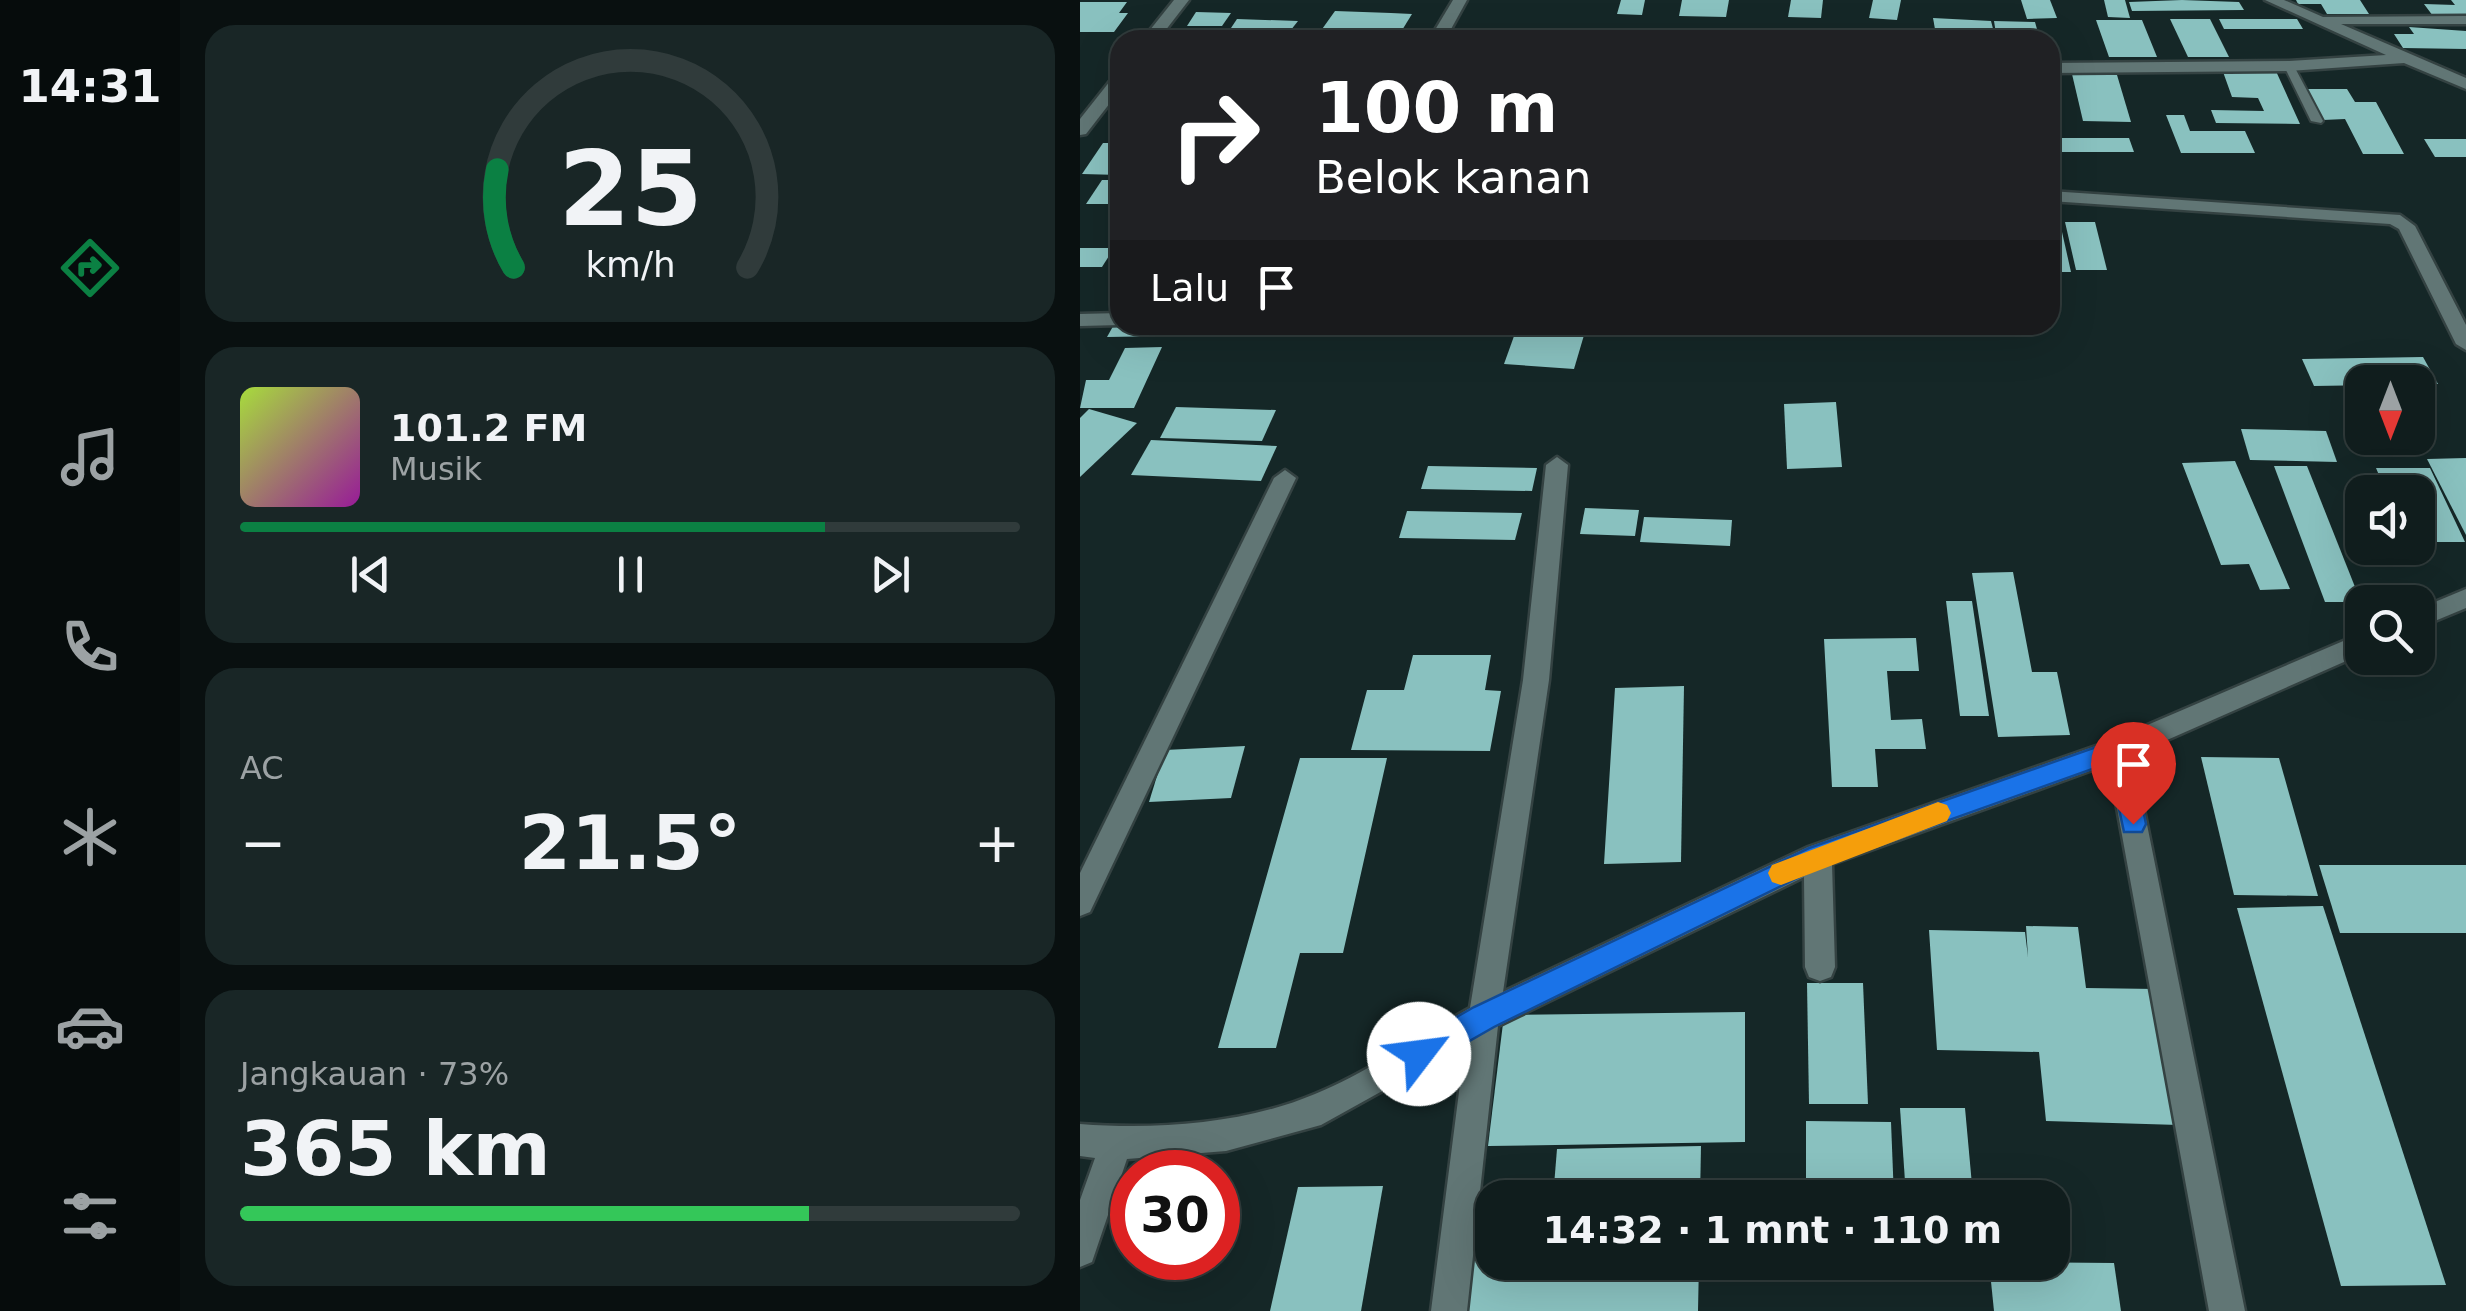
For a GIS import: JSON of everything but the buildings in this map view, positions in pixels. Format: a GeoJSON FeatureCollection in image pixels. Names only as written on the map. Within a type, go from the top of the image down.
{"type":"FeatureCollection","features":[{"type":"Feature","properties":{"kind":"street"},"geometry":{"type":"LineString","coordinates":[[1158,30],[1182,0]]}},
{"type":"Feature","properties":{"kind":"street"},"geometry":{"type":"LineString","coordinates":[[1443,30],[1460,0]]}},
{"type":"Feature","properties":{"kind":"street"},"geometry":{"type":"LineString","coordinates":[[2272,0],[2466,84]]}},
{"type":"Feature","properties":{"kind":"street"},"geometry":{"type":"LineString","coordinates":[[2415,0],[2426,19]]}},
{"type":"Feature","properties":{"kind":"street"},"geometry":{"type":"LineString","coordinates":[[2318,20],[2466,20]]}},
{"type":"Feature","properties":{"kind":"street"},"geometry":{"type":"LineString","coordinates":[[2060,68],[2288,66],[2406,58]]}},
{"type":"Feature","properties":{"kind":"street"},"geometry":{"type":"LineString","coordinates":[[1080,130],[1110,91]]}},
{"type":"Feature","properties":{"kind":"street"},"geometry":{"type":"LineString","coordinates":[[2060,197],[2394,219],[2406,226],[2466,344]]}},
{"type":"Feature","properties":{"kind":"street"},"geometry":{"type":"LineString","coordinates":[[1080,320],[1110,319]]}},
{"type":"Feature","properties":{"kind":"street"},"geometry":{"type":"LineString","coordinates":[[1449,1311],[1484,1017],[1536,680],[1557,464]]}},
{"type":"Feature","properties":{"kind":"street"},"geometry":{"type":"LineString","coordinates":[[1080,903],[1286,478]]}},
{"type":"Feature","properties":{"kind":"street"},"geometry":{"type":"LineString","coordinates":[[2435,612],[2466,598]]}},
{"type":"Feature","properties":{"kind":"street"},"geometry":{"type":"LineString","coordinates":[[1080,1140],[1116,1143],[1226,1134],[1321,1109],[1484,1017],[1818,856],[2119,749],[2345,650]]}},
{"type":"Feature","properties":{"kind":"street"},"geometry":{"type":"LineString","coordinates":[[2119,749],[2228,1311]]}},
{"type":"Feature","properties":{"kind":"street"},"geometry":{"type":"LineString","coordinates":[[1818,856],[1820,967]]}},
{"type":"Feature","properties":{"kind":"street"},"geometry":{"type":"LineString","coordinates":[[1080,1250],[1116,1143]]}},
{"type":"Feature","properties":{"kind":"lane"},"geometry":{"type":"LineString","coordinates":[[2288,66],[2317,120]]}},
{"type":"Feature","properties":{"kind":"slow traffic"},"geometry":{"type":"LineString","coordinates":[[1781,873],[1938,813]]}},
{"type":"Feature","properties":{"kind":"route"},"geometry":{"type":"LineString","coordinates":[[1419,1054],[1484,1017],[1818,856],[2119,749],[2133,824]]}}]}
